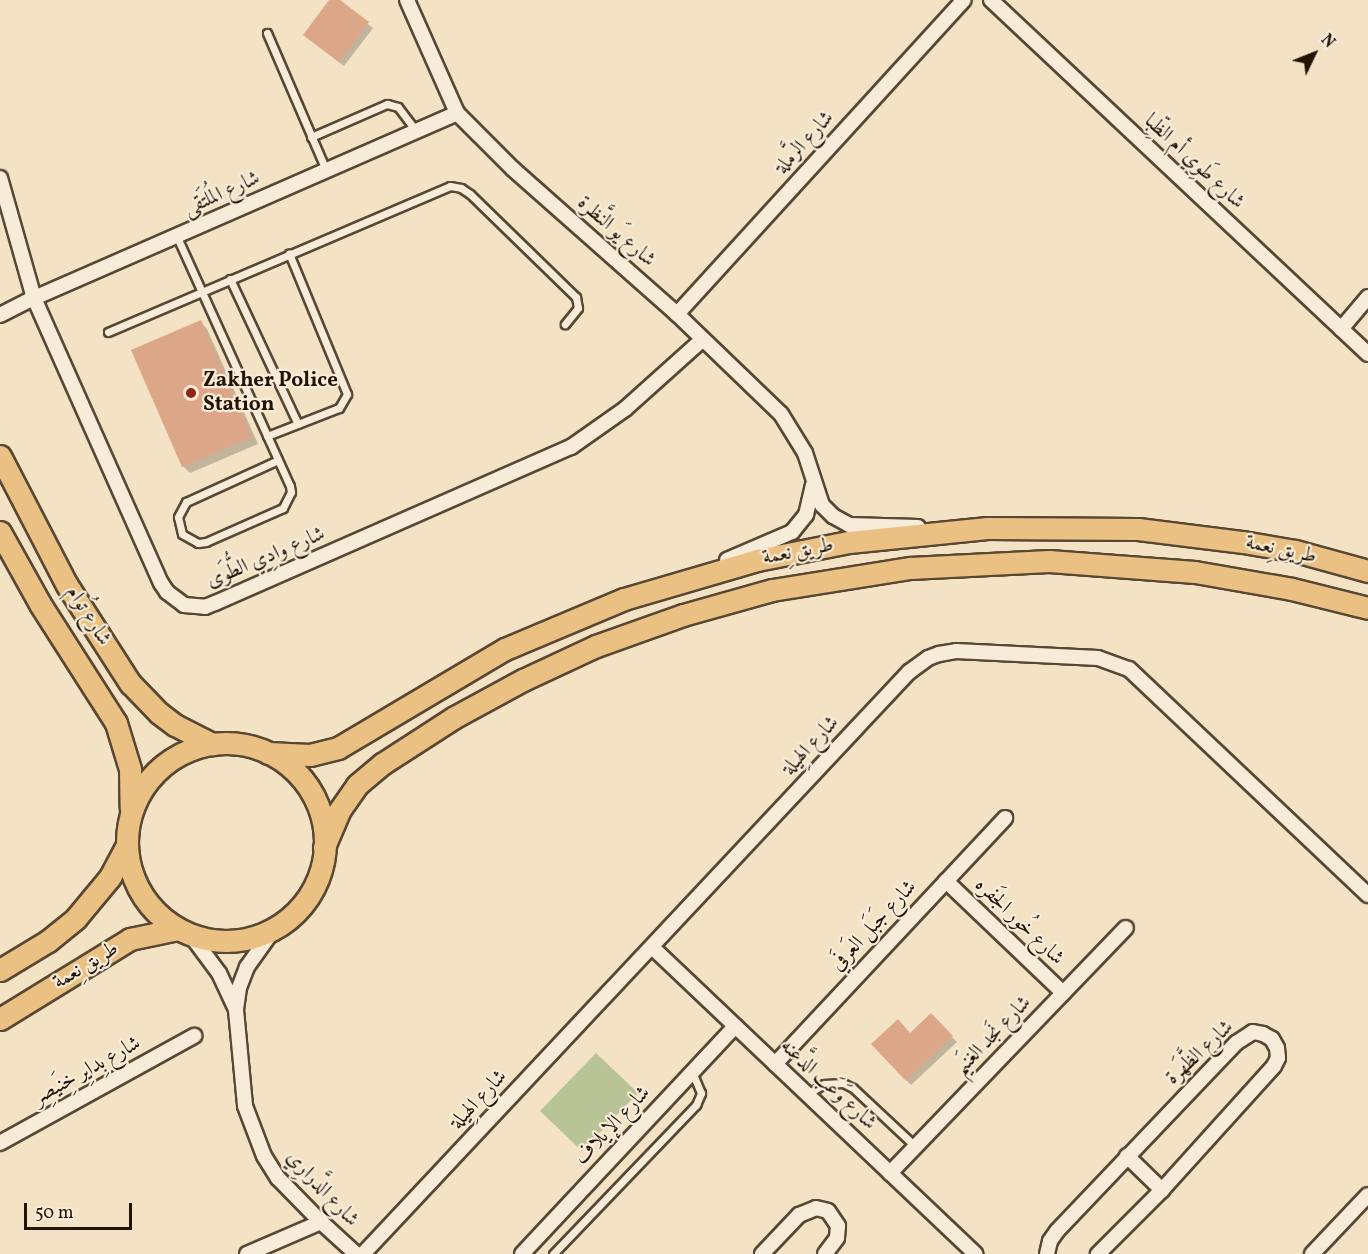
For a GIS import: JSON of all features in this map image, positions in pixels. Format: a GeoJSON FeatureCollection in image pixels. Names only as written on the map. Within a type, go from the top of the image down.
{"type":"FeatureCollection","features":[{"type":"Feature","properties":{"kind":"main road","name":"شارع تُوام"},"geometry":{"type":"LineString","coordinates":[[0,456],[67,585],[130,683],[159,713],[175,725],[212,744]]}},
{"type":"Feature","properties":{"kind":"main road","name":"طريق نِعمة"},"geometry":{"type":"LineString","coordinates":[[268,753],[310,755],[338,748],[505,649],[580,615],[668,584],[803,550],[895,536],[987,528],[1086,527],[1191,534],[1295,552],[1368,571]]}},
{"type":"Feature","properties":{"kind":"main road","name":"شارع تُوام"},"geometry":{"type":"LineString","coordinates":[[0,532],[40,604],[116,723],[125,746],[130,769],[130,817]]}},
{"type":"Feature","properties":{"kind":"main road","name":"طريق نِعمة"},"geometry":{"type":"LineString","coordinates":[[324,847],[339,811],[369,774],[470,708],[596,646],[683,615],[772,590],[910,568],[1049,561],[1205,573],[1292,589],[1368,608]]}},
{"type":"Feature","properties":{"kind":"main road"},"geometry":{"type":"LineString","coordinates":[[212,744],[240,745],[268,753],[292,769],[310,792],[321,818],[324,847],[319,875],[310,894],[297,912],[274,929],[254,937],[233,941],[218,941],[184,932],[155,911],[138,887],[127,845],[130,817],[141,790],[160,768],[184,752],[212,744]]}},
{"type":"Feature","properties":{"kind":"main road","name":"طريق نِعمة"},"geometry":{"type":"LineString","coordinates":[[0,970],[48,941],[76,918],[110,877],[127,845]]}},
{"type":"Feature","properties":{"kind":"main road","name":"طريق نِعمة"},"geometry":{"type":"LineString","coordinates":[[0,1019],[130,939],[184,932]]}},
{"type":"Feature","properties":{"kind":"street","name":"شارع يَو النَّظرة"},"geometry":{"type":"LineString","coordinates":[[407,0],[457,113],[513,169],[677,314],[781,414],[804,453],[822,505],[832,516],[849,525],[987,528]]}},
{"type":"Feature","properties":{"kind":"street","name":"شارع الرَّملة"},"geometry":{"type":"LineString","coordinates":[[677,314],[964,0]]}},
{"type":"Feature","properties":{"kind":"street","name":"شارع طَوِي أم الظِّبا"},"geometry":{"type":"LineString","coordinates":[[991,0],[1368,354]]}},
{"type":"Feature","properties":{"kind":"street","name":"شارع المُلتَقى"},"geometry":{"type":"LineString","coordinates":[[1,313],[457,113]]}},
{"type":"Feature","properties":{"kind":"street","name":"شارع وادِي الطُّوَى"},"geometry":{"type":"LineString","coordinates":[[0,178],[34,298],[161,583],[175,600],[194,607],[215,603],[571,447],[625,409],[702,340]]}},
{"type":"Feature","properties":{"kind":"street"},"geometry":{"type":"LineString","coordinates":[[1341,329],[1368,297]]}},
{"type":"Feature","properties":{"kind":"street","name":"شارع يَو النَّظرة"},"geometry":{"type":"LineString","coordinates":[[668,584],[792,532],[806,515],[813,483]]}},
{"type":"Feature","properties":{"kind":"street","name":"شارع الهِيلة"},"geometry":{"type":"LineString","coordinates":[[363,1254],[909,672],[927,658],[956,651],[1098,658],[1129,669],[1368,894]]}},
{"type":"Feature","properties":{"kind":"street","name":"شارع جَبَل العَرفَي"},"geometry":{"type":"LineString","coordinates":[[775,1064],[1005,818]]}},
{"type":"Feature","properties":{"kind":"street","name":"شارع خُور الجَفره"},"geometry":{"type":"LineString","coordinates":[[946,881],[1063,993]]}},
{"type":"Feature","properties":{"kind":"street","name":"شارع نَجد الغنَيم"},"geometry":{"type":"LineString","coordinates":[[890,1173],[1126,928]]}},
{"type":"Feature","properties":{"kind":"street","name":"شارع الدَّرارِي"},"geometry":{"type":"LineString","coordinates":[[274,929],[247,967],[236,1010],[243,1089],[253,1132],[278,1178],[356,1254]]}},
{"type":"Feature","properties":{"kind":"street","name":"شارع الدَّرارِي"},"geometry":{"type":"LineString","coordinates":[[184,932],[219,973],[236,1010]]}},
{"type":"Feature","properties":{"kind":"street","name":"شارع وَعَب الدَّعنه"},"geometry":{"type":"LineString","coordinates":[[652,947],[976,1254]]}},
{"type":"Feature","properties":{"kind":"street","name":"شارع الإيلاف"},"geometry":{"type":"LineString","coordinates":[[522,1254],[735,1026]]}},
{"type":"Feature","properties":{"kind":"street","name":"شارع الظَّهَرة"},"geometry":{"type":"LineString","coordinates":[[1047,1254],[1050,1241],[1057,1231],[1244,1036],[1253,1032],[1272,1039],[1277,1048],[1278,1058],[1274,1066],[1162,1190],[1098,1254]]}},
{"type":"Feature","properties":{"kind":"street","name":"شارع بِدايِر خِنَيصِر"},"geometry":{"type":"LineString","coordinates":[[0,1143],[194,1036]]}},
{"type":"Feature","properties":{"kind":"street"},"geometry":{"type":"LineString","coordinates":[[1127,1156],[1162,1190]]}},
{"type":"Feature","properties":{"kind":"street"},"geometry":{"type":"LineString","coordinates":[[1312,1254],[1368,1195]]}},
{"type":"Feature","properties":{"kind":"street"},"geometry":{"type":"LineString","coordinates":[[762,1254],[799,1215],[816,1208],[828,1211],[838,1226],[837,1238],[825,1254]]}},
{"type":"Feature","properties":{"kind":"street"},"geometry":{"type":"LineString","coordinates":[[248,1254],[321,1222]]}},
{"type":"Feature","properties":{"kind":"lane"},"geometry":{"type":"LineString","coordinates":[[267,33],[326,170]]}},
{"type":"Feature","properties":{"kind":"lane"},"geometry":{"type":"LineString","coordinates":[[311,137],[387,104],[398,106],[416,131]]}},
{"type":"Feature","properties":{"kind":"lane"},"geometry":{"type":"LineString","coordinates":[[108,332],[444,187],[461,188],[576,297],[578,308],[565,324]]}},
{"type":"Feature","properties":{"kind":"lane"},"geometry":{"type":"LineString","coordinates":[[177,237],[278,460],[291,492],[283,508],[206,542],[198,543],[182,534],[178,517],[186,502],[278,460]]}},
{"type":"Feature","properties":{"kind":"lane"},"geometry":{"type":"LineString","coordinates":[[267,436],[339,408],[347,394],[289,254]]}},
{"type":"Feature","properties":{"kind":"lane"},"geometry":{"type":"LineString","coordinates":[[230,279],[298,424]]}},
{"type":"Feature","properties":{"kind":"lane"},"geometry":{"type":"LineString","coordinates":[[552,1254],[696,1105],[701,1092],[692,1072]]}},
{"type":"Feature","properties":{"kind":"lane"},"geometry":{"type":"LineString","coordinates":[[807,1094],[824,1084],[843,1083],[853,1088],[915,1146]]}},
{"type":"Feature","properties":{"kind":"green space"},"geometry":{"type":"Polygon","coordinates":[[[596,1053],[638,1093],[582,1151],[540,1111],[596,1053]]]}},
{"type":"Feature","properties":{"kind":"building"},"geometry":{"type":"Polygon","coordinates":[[[329,0],[340,0],[369,22],[339,62],[303,35],[329,0]]]}},
{"type":"Feature","properties":{"kind":"building","name":"Zakher Police Station"},"geometry":{"type":"Polygon","coordinates":[[[201,320],[252,437],[182,467],[131,350],[201,320]]]}},
{"type":"Feature","properties":{"kind":"building"},"geometry":{"type":"Polygon","coordinates":[[[931,1013],[953,1036],[906,1081],[871,1044],[898,1019],[910,1033],[931,1013]]]}},
{"type":"Feature","properties":{"kind":"place","name":"Zakher Police Station"},"geometry":{"type":"Point","coordinates":[191,393]}}]}
